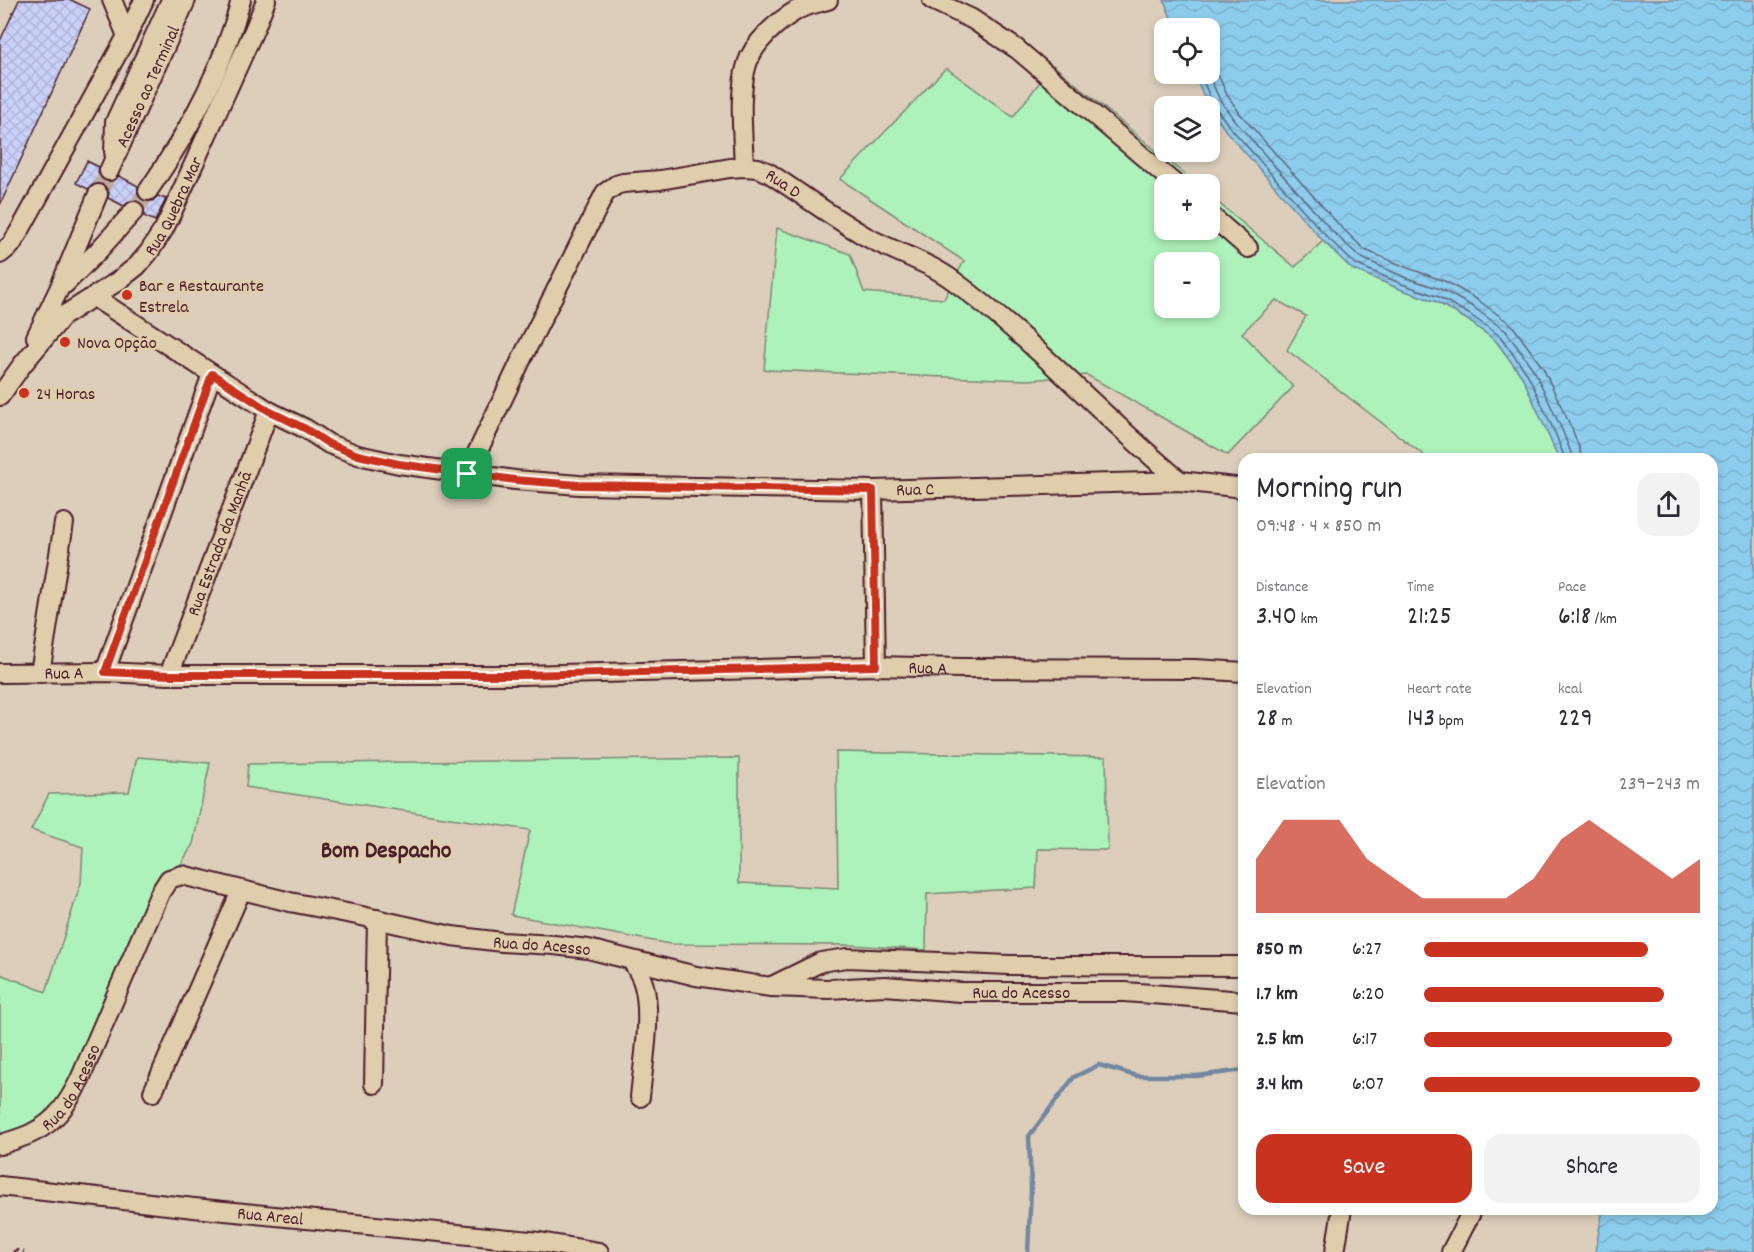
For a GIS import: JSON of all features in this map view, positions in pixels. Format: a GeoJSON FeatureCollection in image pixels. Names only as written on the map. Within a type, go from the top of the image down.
{"type":"FeatureCollection","features":[{"type":"Feature","properties":{"kind":"street"},"geometry":{"type":"LineString","coordinates":[[112,0],[127,36]]}},
{"type":"Feature","properties":{"kind":"street"},"geometry":{"type":"LineString","coordinates":[[0,254],[11,245],[19,232],[127,36],[144,0]]}},
{"type":"Feature","properties":{"kind":"street"},"geometry":{"type":"LineString","coordinates":[[111,166],[115,122],[171,0]]}},
{"type":"Feature","properties":{"kind":"street","name":"Acesso ao Terminal"},"geometry":{"type":"LineString","coordinates":[[111,166],[186,0]]}},
{"type":"Feature","properties":{"kind":"street"},"geometry":{"type":"LineString","coordinates":[[111,166],[134,142],[199,0]]}},
{"type":"Feature","properties":{"kind":"street"},"geometry":{"type":"LineString","coordinates":[[148,191],[186,132],[218,64],[241,0]]}},
{"type":"Feature","properties":{"kind":"street","name":"Rua Quebra Mar"},"geometry":{"type":"LineString","coordinates":[[0,396],[22,365],[63,316],[137,266],[149,252],[164,229],[266,0]]}},
{"type":"Feature","properties":{"kind":"street"},"geometry":{"type":"LineString","coordinates":[[744,166],[742,107],[747,64],[763,38],[796,5],[828,0]]}},
{"type":"Feature","properties":{"kind":"street"},"geometry":{"type":"LineString","coordinates":[[932,0],[972,19],[1017,49],[1163,174]]}},
{"type":"Feature","properties":{"kind":"street","name":"Rua D"},"geometry":{"type":"LineString","coordinates":[[467,474],[605,193],[623,183],[660,180],[744,166],[759,168],[769,173],[862,234],[891,250],[914,258],[952,280],[999,315],[1149,456],[1180,481]]}},
{"type":"Feature","properties":{"kind":"street"},"geometry":{"type":"LineString","coordinates":[[22,365],[59,290],[98,194]]}},
{"type":"Feature","properties":{"kind":"street"},"geometry":{"type":"LineString","coordinates":[[59,290],[134,210]]}},
{"type":"Feature","properties":{"kind":"street"},"geometry":{"type":"LineString","coordinates":[[1220,224],[1248,248]]}},
{"type":"Feature","properties":{"kind":"street","name":"Rua C"},"geometry":{"type":"LineString","coordinates":[[94,297],[269,411],[306,429],[329,444],[358,455],[399,464],[515,480],[579,485],[873,490],[1180,481],[1238,487]]}},
{"type":"Feature","properties":{"kind":"street"},"geometry":{"type":"LineString","coordinates":[[105,672],[212,374]]}},
{"type":"Feature","properties":{"kind":"street","name":"Rua Estrada da Manhã"},"geometry":{"type":"LineString","coordinates":[[169,675],[269,411]]}},
{"type":"Feature","properties":{"kind":"street"},"geometry":{"type":"LineString","coordinates":[[873,490],[876,666]]}},
{"type":"Feature","properties":{"kind":"street"},"geometry":{"type":"LineString","coordinates":[[40,673],[64,523]]}},
{"type":"Feature","properties":{"kind":"street","name":"Rua A"},"geometry":{"type":"LineString","coordinates":[[0,673],[521,675],[876,666],[1195,669],[1238,672]]}},
{"type":"Feature","properties":{"kind":"street","name":"Rua do Acesso"},"geometry":{"type":"LineString","coordinates":[[0,1145],[35,1131],[64,1108],[80,1079],[160,893],[169,879],[182,875],[241,891],[452,936],[569,946],[696,976],[771,987],[828,989],[885,986],[960,992],[1125,992],[1238,1001]]}},
{"type":"Feature","properties":{"kind":"street"},"geometry":{"type":"LineString","coordinates":[[153,1092],[241,891]]}},
{"type":"Feature","properties":{"kind":"street"},"geometry":{"type":"LineString","coordinates":[[374,1084],[377,919]]}},
{"type":"Feature","properties":{"kind":"street"},"geometry":{"type":"LineString","coordinates":[[771,987],[815,964],[837,959],[1029,965],[1238,966]]}},
{"type":"Feature","properties":{"kind":"street"},"geometry":{"type":"LineString","coordinates":[[632,961],[645,988],[646,1035],[640,1097]]}},
{"type":"Feature","properties":{"kind":"street"},"geometry":{"type":"LineString","coordinates":[[1029,965],[1029,993]]}},
{"type":"Feature","properties":{"kind":"street","name":"Rua Areal"},"geometry":{"type":"LineString","coordinates":[[0,1186],[599,1252]]}},
{"type":"Feature","properties":{"kind":"street"},"geometry":{"type":"LineString","coordinates":[[1335,1252],[1341,1215]]}},
{"type":"Feature","properties":{"kind":"street"},"geometry":{"type":"LineString","coordinates":[[1451,1252],[1470,1215]]}},
{"type":"Feature","properties":{"kind":"path"},"geometry":{"type":"LineString","coordinates":[[12,1252],[19,1250],[24,1252]]}},
{"type":"Feature","properties":{"kind":"green space"},"geometry":{"type":"Polygon","coordinates":[[[1053,65],[1154,149],[1154,162],[1170,162],[1184,174],[1154,174],[1154,240],[1220,240],[1220,204],[1295,267],[1323,241],[1353,269],[1437,302],[1466,319],[1496,341],[1523,378],[1556,453],[1421,453],[1287,350],[1306,316],[1276,300],[1242,333],[1293,387],[1228,455],[1087,375],[1028,380],[764,370],[777,228],[850,254],[864,292],[944,299],[964,261],[840,179],[946,68],[1013,117],[1053,65]]]}},
{"type":"Feature","properties":{"kind":"green space"},"geometry":{"type":"Polygon","coordinates":[[[836,752],[1106,757],[1108,850],[1038,849],[1036,888],[927,894],[926,950],[852,945],[670,944],[511,915],[530,830],[246,787],[248,764],[739,758],[739,883],[838,888],[836,752]]]}},
{"type":"Feature","properties":{"kind":"green space"},"geometry":{"type":"Polygon","coordinates":[[[137,757],[210,763],[193,844],[178,869],[65,1115],[0,1146],[0,974],[46,992],[81,883],[83,847],[31,830],[49,794],[129,792],[137,757]]]}},
{"type":"Feature","properties":{"kind":"water"},"geometry":{"type":"Polygon","coordinates":[[[1164,0],[1754,0],[1754,1252],[1595,1252],[1602,1215],[1718,1215],[1718,453],[1556,453],[1523,378],[1496,341],[1466,319],[1437,302],[1352,269],[1323,241],[1225,130],[1220,122],[1220,96],[1204,96],[1198,84],[1220,84],[1220,18],[1171,18],[1164,0]]]}},
{"type":"Feature","properties":{"kind":"building"},"geometry":{"type":"Polygon","coordinates":[[[19,0],[71,0],[90,9],[0,205],[0,41],[19,0]]]}},
{"type":"Feature","properties":{"kind":"building"},"geometry":{"type":"Polygon","coordinates":[[[87,161],[99,167],[98,173],[104,181],[111,182],[119,176],[138,186],[138,195],[142,201],[152,201],[158,196],[166,199],[155,221],[144,216],[144,207],[137,200],[130,201],[124,206],[108,198],[109,192],[103,184],[96,183],[88,189],[76,183],[87,161]]]}},
{"type":"Feature","properties":{"kind":"waterway"},"geometry":{"type":"LineString","coordinates":[[1028,1252],[1031,1189],[1029,1136],[1074,1077],[1099,1065],[1137,1076],[1197,1076],[1238,1071]]}},
{"type":"Feature","properties":{"kind":"tunnel"},"geometry":{"type":"LineString","coordinates":[[98,194],[109,171]]}},
{"type":"Feature","properties":{"kind":"tunnel"},"geometry":{"type":"LineString","coordinates":[[134,211],[148,191]]}},
{"type":"Feature","properties":{"kind":"place","name":"Bar e Restaurante Estrela"},"geometry":{"type":"Point","coordinates":[127,295]}},
{"type":"Feature","properties":{"kind":"place","name":"Nova Opção"},"geometry":{"type":"Point","coordinates":[65,342]}},
{"type":"Feature","properties":{"kind":"place","name":"24 Horas"},"geometry":{"type":"Point","coordinates":[24,393]}},
{"type":"Feature","properties":{"kind":"district","name":"Bom Despacho"},"geometry":{"type":"Point","coordinates":[386,849]}},
{"type":"Feature","properties":{"kind":"route"},"geometry":{"type":"LineString","coordinates":[[212,374],[269,411],[306,429],[329,444],[358,455],[399,464],[467,474],[579,485],[873,490],[876,666],[521,675],[169,675],[105,672],[212,374]]}}]}
